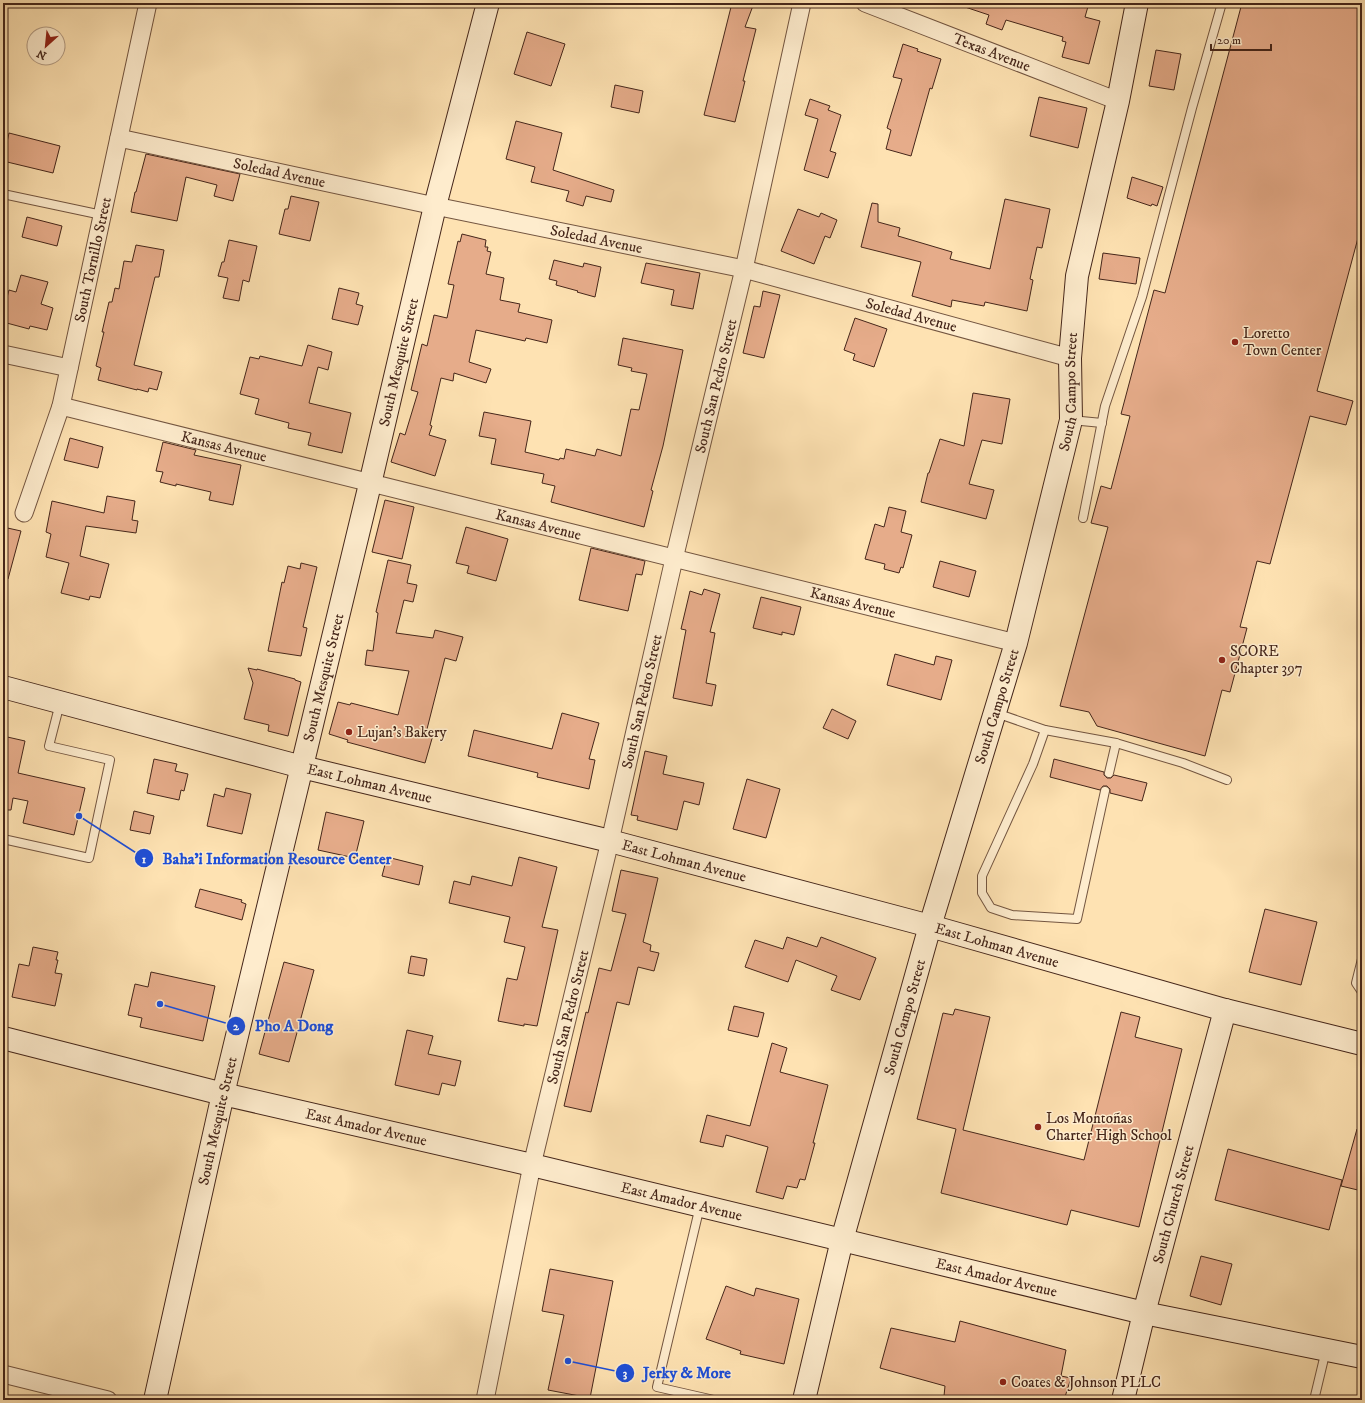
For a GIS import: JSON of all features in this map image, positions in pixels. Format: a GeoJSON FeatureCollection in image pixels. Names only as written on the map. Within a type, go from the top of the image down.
{"type":"FeatureCollection","features":[{"type":"Feature","properties":{"kind":"street","name":"South Tornillo Street"},"geometry":{"type":"LineString","coordinates":[[24,513],[61,406],[148,3]]}},
{"type":"Feature","properties":{"kind":"street","name":"South Mesquite Street"},"geometry":{"type":"LineString","coordinates":[[155,1400],[223,1094],[370,484],[435,206],[488,3]]}},
{"type":"Feature","properties":{"kind":"street","name":"South San Pedro Street"},"geometry":{"type":"LineString","coordinates":[[485,1400],[532,1165],[610,841],[674,559],[744,269],[802,3]]}},
{"type":"Feature","properties":{"kind":"street","name":"Texas Avenue"},"geometry":{"type":"LineString","coordinates":[[865,3],[1118,101]]}},
{"type":"Feature","properties":{"kind":"street","name":"South Campo Street"},"geometry":{"type":"LineString","coordinates":[[804,1400],[842,1240],[930,926],[1016,643],[1071,420],[1070,358],[1077,276],[1118,101],[1137,3]]}},
{"type":"Feature","properties":{"kind":"street","name":"Soledad Avenue"},"geometry":{"type":"LineString","coordinates":[[119,138],[435,206],[744,269],[1070,358]]}},
{"type":"Feature","properties":{"kind":"street"},"geometry":{"type":"LineString","coordinates":[[3,354],[69,368]]}},
{"type":"Feature","properties":{"kind":"street","name":"Kansas Avenue"},"geometry":{"type":"LineString","coordinates":[[61,406],[370,484],[1016,643]]}},
{"type":"Feature","properties":{"kind":"street","name":"East Lohman Avenue"},"geometry":{"type":"LineString","coordinates":[[3,687],[302,766],[610,841],[930,926],[1225,1010],[1362,1044]]}},
{"type":"Feature","properties":{"kind":"street","name":"South Church Street"},"geometry":{"type":"LineString","coordinates":[[1123,1400],[1144,1314],[1225,1010]]}},
{"type":"Feature","properties":{"kind":"street","name":"East Amador Avenue"},"geometry":{"type":"LineString","coordinates":[[3,1038],[223,1094],[532,1165],[1144,1314],[1362,1356]]}},
{"type":"Feature","properties":{"kind":"street"},"geometry":{"type":"LineString","coordinates":[[3,1374],[108,1400]]}},
{"type":"Feature","properties":{"kind":"lane"},"geometry":{"type":"LineString","coordinates":[[1083,518],[1105,406],[1142,297],[1192,108],[1222,3]]}},
{"type":"Feature","properties":{"kind":"lane"},"geometry":{"type":"LineString","coordinates":[[3,194],[102,215]]}},
{"type":"Feature","properties":{"kind":"lane"},"geometry":{"type":"LineString","coordinates":[[1071,420],[1102,423]]}},
{"type":"Feature","properties":{"kind":"lane"},"geometry":{"type":"LineString","coordinates":[[3,839],[89,858],[110,760],[49,746],[60,702]]}},
{"type":"Feature","properties":{"kind":"lane"},"geometry":{"type":"LineString","coordinates":[[994,713],[1045,730],[1116,744],[1183,764],[1227,780]]}},
{"type":"Feature","properties":{"kind":"lane"},"geometry":{"type":"LineString","coordinates":[[1045,730],[1033,764],[982,876],[982,893],[991,908],[1012,916],[1077,920],[1105,791]]}},
{"type":"Feature","properties":{"kind":"lane"},"geometry":{"type":"LineString","coordinates":[[1109,773],[1116,744]]}},
{"type":"Feature","properties":{"kind":"lane"},"geometry":{"type":"LineString","coordinates":[[1362,959],[1356,984],[1362,992]]}},
{"type":"Feature","properties":{"kind":"lane"},"geometry":{"type":"LineString","coordinates":[[700,1206],[657,1388],[714,1400]]}},
{"type":"Feature","properties":{"kind":"lane"},"geometry":{"type":"LineString","coordinates":[[1314,1400],[1326,1349]]}},
{"type":"Feature","properties":{"kind":"building"},"geometry":{"type":"Polygon","coordinates":[[[732,3],[754,3],[745,27],[756,29],[743,81],[745,81],[735,122],[704,115],[732,3]]]}},
{"type":"Feature","properties":{"kind":"building"},"geometry":{"type":"Polygon","coordinates":[[[965,3],[1089,3],[1085,17],[1100,21],[1089,64],[1062,57],[1066,42],[1062,41],[1063,37],[1006,20],[1002,30],[986,24],[989,15],[965,7],[965,3]]]}},
{"type":"Feature","properties":{"kind":"building","name":"Loretto Town Center"},"geometry":{"type":"Polygon","coordinates":[[[1242,3],[1362,3],[1362,223],[1317,391],[1353,401],[1346,425],[1310,416],[1270,564],[1257,561],[1240,627],[1247,628],[1230,692],[1222,690],[1205,756],[1097,726],[1089,712],[1060,706],[1108,527],[1091,523],[1101,486],[1111,489],[1130,416],[1121,414],[1154,290],[1165,293],[1242,3]]]}},
{"type":"Feature","properties":{"kind":"building"},"geometry":{"type":"Polygon","coordinates":[[[527,32],[565,44],[551,86],[514,74],[527,32]]]}},
{"type":"Feature","properties":{"kind":"building"},"geometry":{"type":"Polygon","coordinates":[[[903,44],[918,49],[917,51],[941,59],[932,89],[930,88],[911,156],[886,149],[891,130],[887,128],[902,79],[893,77],[903,44]]]}},
{"type":"Feature","properties":{"kind":"building"},"geometry":{"type":"Polygon","coordinates":[[[1156,50],[1181,54],[1174,90],[1149,86],[1156,50]]]}},
{"type":"Feature","properties":{"kind":"building"},"geometry":{"type":"Polygon","coordinates":[[[615,85],[643,91],[639,113],[611,107],[615,85]]]}},
{"type":"Feature","properties":{"kind":"building"},"geometry":{"type":"Polygon","coordinates":[[[1039,97],[1087,108],[1078,148],[1030,136],[1039,97]]]}},
{"type":"Feature","properties":{"kind":"building"},"geometry":{"type":"Polygon","coordinates":[[[810,99],[830,106],[828,110],[841,115],[830,151],[836,153],[828,178],[804,170],[818,119],[805,115],[810,99]]]}},
{"type":"Feature","properties":{"kind":"building"},"geometry":{"type":"Polygon","coordinates":[[[516,121],[562,133],[553,170],[614,190],[611,202],[586,196],[583,206],[566,201],[569,191],[531,182],[535,167],[506,159],[516,121]]]}},
{"type":"Feature","properties":{"kind":"building"},"geometry":{"type":"Polygon","coordinates":[[[9,133],[60,146],[53,173],[3,161],[9,133]]]}},
{"type":"Feature","properties":{"kind":"building"},"geometry":{"type":"Polygon","coordinates":[[[146,154],[240,174],[233,201],[214,196],[217,185],[186,177],[177,221],[131,212],[146,154]]]}},
{"type":"Feature","properties":{"kind":"building"},"geometry":{"type":"Polygon","coordinates":[[[1132,177],[1163,187],[1157,206],[1152,204],[1151,206],[1127,198],[1132,177]]]}},
{"type":"Feature","properties":{"kind":"building"},"geometry":{"type":"Polygon","coordinates":[[[291,196],[319,202],[310,241],[279,234],[285,209],[288,209],[291,196]]]}},
{"type":"Feature","properties":{"kind":"building"},"geometry":{"type":"Polygon","coordinates":[[[1005,199],[1050,209],[1042,248],[1037,247],[1030,279],[1033,280],[1027,311],[985,302],[984,306],[952,300],[951,307],[912,296],[921,262],[861,247],[872,203],[878,204],[878,222],[900,228],[898,236],[952,252],[950,259],[990,269],[1005,199]]]}},
{"type":"Feature","properties":{"kind":"building"},"geometry":{"type":"Polygon","coordinates":[[[798,209],[819,217],[821,213],[837,220],[830,238],[825,236],[814,264],[781,251],[798,209]]]}},
{"type":"Feature","properties":{"kind":"building"},"geometry":{"type":"Polygon","coordinates":[[[27,217],[62,226],[57,246],[22,237],[27,217]]]}},
{"type":"Feature","properties":{"kind":"building"},"geometry":{"type":"Polygon","coordinates":[[[462,234],[486,240],[485,247],[488,247],[487,251],[491,252],[486,274],[504,278],[500,300],[520,304],[518,312],[552,320],[547,343],[526,338],[525,341],[476,330],[469,362],[491,369],[486,383],[454,373],[453,381],[441,378],[429,435],[446,440],[435,476],[391,462],[400,433],[405,435],[418,392],[411,390],[422,344],[427,346],[434,315],[447,318],[454,285],[448,284],[458,241],[460,242],[462,234]]]}},
{"type":"Feature","properties":{"kind":"building"},"geometry":{"type":"Polygon","coordinates":[[[229,240],[257,246],[249,282],[243,280],[239,301],[223,298],[228,278],[218,276],[222,262],[224,262],[229,240]]]}},
{"type":"Feature","properties":{"kind":"building"},"geometry":{"type":"Polygon","coordinates":[[[136,245],[164,250],[159,277],[155,277],[134,365],[162,372],[157,390],[149,388],[148,392],[98,380],[101,368],[96,366],[109,302],[112,302],[115,288],[119,289],[124,261],[132,262],[136,245]]]}},
{"type":"Feature","properties":{"kind":"building"},"geometry":{"type":"Polygon","coordinates":[[[1103,253],[1140,258],[1136,284],[1099,279],[1103,253]]]}},
{"type":"Feature","properties":{"kind":"building"},"geometry":{"type":"Polygon","coordinates":[[[554,260],[583,267],[584,263],[601,267],[595,297],[556,285],[557,281],[549,279],[554,260]]]}},
{"type":"Feature","properties":{"kind":"building"},"geometry":{"type":"Polygon","coordinates":[[[646,263],[700,273],[693,309],[671,305],[674,290],[641,283],[646,263]]]}},
{"type":"Feature","properties":{"kind":"building"},"geometry":{"type":"Polygon","coordinates":[[[21,275],[48,282],[41,304],[53,308],[47,330],[30,326],[29,329],[3,322],[3,313],[9,290],[16,292],[21,275]]]}},
{"type":"Feature","properties":{"kind":"building"},"geometry":{"type":"Polygon","coordinates":[[[339,288],[359,293],[356,304],[363,306],[358,325],[332,319],[339,288]]]}},
{"type":"Feature","properties":{"kind":"building"},"geometry":{"type":"Polygon","coordinates":[[[763,291],[780,295],[764,358],[743,353],[754,306],[760,307],[763,291]]]}},
{"type":"Feature","properties":{"kind":"building"},"geometry":{"type":"Polygon","coordinates":[[[855,318],[887,329],[874,367],[853,360],[855,354],[844,350],[855,318]]]}},
{"type":"Feature","properties":{"kind":"building"},"geometry":{"type":"Polygon","coordinates":[[[623,338],[683,350],[644,527],[551,502],[555,486],[542,483],[544,474],[491,464],[496,439],[479,436],[484,412],[531,421],[525,452],[559,460],[560,458],[564,459],[566,449],[595,456],[597,449],[621,456],[631,409],[639,410],[647,374],[631,371],[632,368],[618,365],[623,338]]]}},
{"type":"Feature","properties":{"kind":"building"},"geometry":{"type":"Polygon","coordinates":[[[308,345],[332,352],[328,370],[318,367],[309,403],[351,413],[342,453],[308,445],[311,433],[288,428],[289,423],[255,414],[259,399],[240,394],[250,357],[259,359],[260,356],[302,366],[308,345]]]}},
{"type":"Feature","properties":{"kind":"building"},"geometry":{"type":"Polygon","coordinates":[[[973,393],[1010,399],[1002,444],[982,440],[969,484],[994,490],[986,519],[921,502],[928,473],[940,439],[964,446],[973,393]]]}},
{"type":"Feature","properties":{"kind":"building"},"geometry":{"type":"Polygon","coordinates":[[[70,438],[103,447],[98,468],[64,460],[70,438]]]}},
{"type":"Feature","properties":{"kind":"building"},"geometry":{"type":"Polygon","coordinates":[[[163,442],[196,450],[194,455],[241,465],[233,505],[209,500],[211,492],[160,482],[163,472],[156,471],[163,442]]]}},
{"type":"Feature","properties":{"kind":"building"},"geometry":{"type":"Polygon","coordinates":[[[107,496],[135,501],[132,520],[138,521],[136,533],[86,526],[80,556],[109,564],[100,598],[90,596],[89,600],[61,593],[69,563],[46,557],[51,534],[46,532],[52,501],[104,513],[107,496]]]}},
{"type":"Feature","properties":{"kind":"building"},"geometry":{"type":"Polygon","coordinates":[[[385,500],[414,507],[402,559],[372,552],[385,500]]]}},
{"type":"Feature","properties":{"kind":"building"},"geometry":{"type":"Polygon","coordinates":[[[889,507],[906,511],[901,532],[912,535],[903,568],[901,567],[899,573],[884,569],[885,564],[865,559],[875,524],[884,527],[889,507]]]}},
{"type":"Feature","properties":{"kind":"building"},"geometry":{"type":"Polygon","coordinates":[[[3,527],[21,531],[8,579],[3,578],[3,527]]]}},
{"type":"Feature","properties":{"kind":"building"},"geometry":{"type":"Polygon","coordinates":[[[466,527],[508,539],[496,581],[467,573],[469,566],[456,563],[466,527]]]}},
{"type":"Feature","properties":{"kind":"building"},"geometry":{"type":"Polygon","coordinates":[[[591,548],[645,561],[642,575],[636,574],[628,611],[579,600],[591,548]]]}},
{"type":"Feature","properties":{"kind":"building"},"geometry":{"type":"Polygon","coordinates":[[[388,560],[411,565],[407,583],[417,585],[413,602],[404,600],[396,633],[433,638],[435,630],[463,637],[456,661],[445,658],[426,733],[433,735],[425,763],[347,742],[348,740],[329,734],[338,702],[350,705],[351,703],[398,715],[409,671],[365,665],[367,650],[373,651],[378,613],[376,612],[388,560]]]}},
{"type":"Feature","properties":{"kind":"building"},"geometry":{"type":"Polygon","coordinates":[[[940,561],[976,571],[969,597],[933,587],[940,561]]]}},
{"type":"Feature","properties":{"kind":"building"},"geometry":{"type":"Polygon","coordinates":[[[301,563],[317,567],[303,627],[307,628],[301,656],[268,651],[282,582],[284,583],[288,566],[300,569],[301,563]]]}},
{"type":"Feature","properties":{"kind":"building"},"geometry":{"type":"Polygon","coordinates":[[[704,589],[720,594],[710,632],[715,633],[706,683],[716,685],[712,706],[673,698],[686,630],[681,629],[690,591],[702,595],[704,589]]]}},
{"type":"Feature","properties":{"kind":"building"},"geometry":{"type":"Polygon","coordinates":[[[761,597],[801,607],[794,635],[782,632],[782,635],[753,628],[761,597]]]}},
{"type":"Feature","properties":{"kind":"building"},"geometry":{"type":"Polygon","coordinates":[[[895,654],[934,665],[936,656],[952,660],[941,700],[887,685],[895,654]]]}},
{"type":"Feature","properties":{"kind":"building"},"geometry":{"type":"Polygon","coordinates":[[[248,668],[295,679],[301,682],[288,736],[268,731],[269,725],[244,719],[253,683],[248,668]]]}},
{"type":"Feature","properties":{"kind":"building"},"geometry":{"type":"Polygon","coordinates":[[[832,709],[856,721],[848,739],[823,728],[832,709]]]}},
{"type":"Feature","properties":{"kind":"building"},"geometry":{"type":"Polygon","coordinates":[[[562,713],[599,723],[589,759],[595,760],[589,789],[537,777],[538,773],[468,756],[474,730],[552,749],[562,713]]]}},
{"type":"Feature","properties":{"kind":"building"},"geometry":{"type":"Polygon","coordinates":[[[3,736],[25,741],[18,773],[85,788],[74,835],[23,823],[28,801],[13,798],[11,810],[3,810],[3,736]]]}},
{"type":"Feature","properties":{"kind":"building"},"geometry":{"type":"Polygon","coordinates":[[[645,751],[667,756],[663,774],[704,783],[699,805],[684,801],[677,830],[637,820],[638,816],[631,815],[645,751]]]}},
{"type":"Feature","properties":{"kind":"building"},"geometry":{"type":"Polygon","coordinates":[[[154,759],[177,764],[175,771],[188,774],[184,791],[181,790],[179,800],[147,793],[154,759]]]}},
{"type":"Feature","properties":{"kind":"building"},"geometry":{"type":"Polygon","coordinates":[[[1054,759],[1104,772],[1104,775],[1107,778],[1111,778],[1114,775],[1147,783],[1142,801],[1110,793],[1110,789],[1107,786],[1103,786],[1100,790],[1050,777],[1054,759]]]}},
{"type":"Feature","properties":{"kind":"building"},"geometry":{"type":"Polygon","coordinates":[[[747,779],[780,789],[766,838],[733,829],[747,779]]]}},
{"type":"Feature","properties":{"kind":"building"},"geometry":{"type":"Polygon","coordinates":[[[226,788],[251,794],[242,834],[207,826],[214,794],[224,797],[226,788]]]}},
{"type":"Feature","properties":{"kind":"building"},"geometry":{"type":"Polygon","coordinates":[[[134,811],[154,816],[150,834],[130,830],[134,811]]]}},
{"type":"Feature","properties":{"kind":"building"},"geometry":{"type":"Polygon","coordinates":[[[326,812],[364,821],[355,858],[318,850],[326,812]]]}},
{"type":"Feature","properties":{"kind":"building"},"geometry":{"type":"Polygon","coordinates":[[[387,857],[423,866],[419,885],[382,876],[387,857]]]}},
{"type":"Feature","properties":{"kind":"building"},"geometry":{"type":"Polygon","coordinates":[[[519,857],[557,867],[542,927],[558,930],[537,1026],[524,1024],[524,1026],[498,1021],[507,978],[517,980],[525,947],[504,942],[510,917],[449,903],[454,881],[470,885],[472,876],[512,886],[519,857]]]}},
{"type":"Feature","properties":{"kind":"building"},"geometry":{"type":"Polygon","coordinates":[[[621,870],[658,878],[643,942],[651,945],[650,951],[659,953],[654,971],[638,967],[629,1005],[617,1002],[591,1112],[564,1106],[586,1012],[588,1013],[599,968],[611,971],[626,914],[612,911],[621,870]]]}},
{"type":"Feature","properties":{"kind":"building"},"geometry":{"type":"Polygon","coordinates":[[[200,889],[242,900],[241,902],[246,904],[242,920],[195,907],[200,889]]]}},
{"type":"Feature","properties":{"kind":"building"},"geometry":{"type":"Polygon","coordinates":[[[1265,909],[1317,922],[1301,985],[1249,972],[1265,909]]]}},
{"type":"Feature","properties":{"kind":"building"},"geometry":{"type":"Polygon","coordinates":[[[787,937],[817,947],[821,937],[876,958],[860,1000],[831,990],[837,976],[796,960],[788,982],[745,967],[755,940],[783,949],[787,937]]]}},
{"type":"Feature","properties":{"kind":"building"},"geometry":{"type":"Polygon","coordinates":[[[33,947],[58,952],[55,973],[62,974],[55,1006],[12,997],[19,964],[29,966],[33,947]]]}},
{"type":"Feature","properties":{"kind":"building"},"geometry":{"type":"Polygon","coordinates":[[[411,956],[427,959],[424,976],[408,973],[411,956]]]}},
{"type":"Feature","properties":{"kind":"building"},"geometry":{"type":"Polygon","coordinates":[[[284,962],[314,970],[289,1062],[259,1054],[284,962]]]}},
{"type":"Feature","properties":{"kind":"building"},"geometry":{"type":"Polygon","coordinates":[[[151,972],[215,986],[203,1041],[140,1027],[142,1018],[128,1015],[135,984],[148,987],[151,972]]]}},
{"type":"Feature","properties":{"kind":"building"},"geometry":{"type":"Polygon","coordinates":[[[734,1006],[764,1013],[758,1037],[728,1030],[734,1006]]]}},
{"type":"Feature","properties":{"kind":"building"},"geometry":{"type":"Polygon","coordinates":[[[955,1009],[990,1017],[963,1130],[1084,1160],[1121,1012],[1140,1017],[1135,1037],[1182,1049],[1139,1227],[1071,1210],[1067,1225],[941,1193],[956,1129],[917,1119],[943,1013],[953,1015],[955,1009]]]}},
{"type":"Feature","properties":{"kind":"building"},"geometry":{"type":"Polygon","coordinates":[[[407,1030],[433,1036],[428,1054],[461,1061],[455,1086],[442,1083],[439,1095],[395,1085],[407,1030]]]}},
{"type":"Feature","properties":{"kind":"building"},"geometry":{"type":"Polygon","coordinates":[[[772,1043],[787,1048],[780,1072],[828,1085],[805,1180],[800,1179],[797,1188],[787,1186],[783,1199],[756,1192],[768,1147],[726,1135],[723,1147],[700,1142],[707,1115],[750,1126],[772,1043]]]}},
{"type":"Feature","properties":{"kind":"building"},"geometry":{"type":"Polygon","coordinates":[[[1357,1129],[1362,1129],[1362,1191],[1341,1186],[1357,1129]]]}},
{"type":"Feature","properties":{"kind":"building"},"geometry":{"type":"Polygon","coordinates":[[[1228,1149],[1342,1180],[1329,1230],[1215,1200],[1228,1149]]]}},
{"type":"Feature","properties":{"kind":"building"},"geometry":{"type":"Polygon","coordinates":[[[1201,1256],[1232,1264],[1221,1305],[1190,1296],[1201,1256]]]}},
{"type":"Feature","properties":{"kind":"building"},"geometry":{"type":"Polygon","coordinates":[[[550,1269],[613,1281],[590,1398],[548,1390],[564,1315],[542,1311],[550,1269]]]}},
{"type":"Feature","properties":{"kind":"building"},"geometry":{"type":"Polygon","coordinates":[[[726,1286],[754,1296],[756,1288],[799,1299],[784,1364],[740,1354],[741,1351],[706,1339],[726,1286]]]}},
{"type":"Feature","properties":{"kind":"building"},"geometry":{"type":"Polygon","coordinates":[[[960,1321],[1066,1350],[1061,1376],[1071,1378],[1064,1400],[958,1400],[944,1396],[945,1386],[880,1368],[891,1328],[955,1342],[960,1321]]]}},
{"type":"Feature","properties":{"kind":"place","name":"Loretto Town Center"},"geometry":{"type":"Point","coordinates":[1235,342]}},
{"type":"Feature","properties":{"kind":"place","name":"SCORE Chapter 397"},"geometry":{"type":"Point","coordinates":[1222,660]}},
{"type":"Feature","properties":{"kind":"place","name":"Lujan's Bakery"},"geometry":{"type":"Point","coordinates":[349,732]}},
{"type":"Feature","properties":{"kind":"place","name":"Baha'i Information Resource Center"},"geometry":{"type":"Point","coordinates":[79,816]}},
{"type":"Feature","properties":{"kind":"place","name":"Pho A Dong"},"geometry":{"type":"Point","coordinates":[160,1004]}},
{"type":"Feature","properties":{"kind":"place","name":"Los Montoñas Charter High School"},"geometry":{"type":"Point","coordinates":[1038,1127]}},
{"type":"Feature","properties":{"kind":"place","name":"Jerky & More"},"geometry":{"type":"Point","coordinates":[568,1361]}},
{"type":"Feature","properties":{"kind":"place","name":"Coates & Johnson PLLC"},"geometry":{"type":"Point","coordinates":[1003,1382]}}]}
